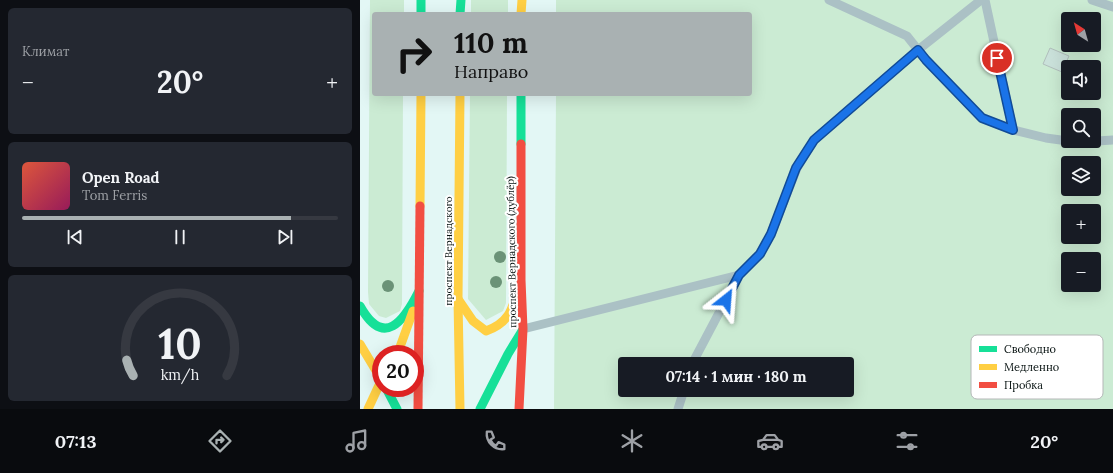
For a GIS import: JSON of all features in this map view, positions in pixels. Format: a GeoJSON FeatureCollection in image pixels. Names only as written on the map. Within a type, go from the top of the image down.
{"type":"FeatureCollection","features":[{"type":"Feature","properties":{"kind":"main road"},"geometry":{"type":"LineString","coordinates":[[421,0],[421,12]]}},
{"type":"Feature","properties":{"kind":"main road"},"geometry":{"type":"LineString","coordinates":[[460,12],[461,0]]}},
{"type":"Feature","properties":{"kind":"main road"},"geometry":{"type":"LineString","coordinates":[[522,0],[522,12]]}},
{"type":"Feature","properties":{"kind":"main road"},"geometry":{"type":"LineString","coordinates":[[418,409],[421,96]]}},
{"type":"Feature","properties":{"kind":"main road","name":"проспект Вернадского"},"geometry":{"type":"LineString","coordinates":[[460,96],[458,299],[460,409]]}},
{"type":"Feature","properties":{"kind":"main road","name":"проспект Вернадского (дублёр)"},"geometry":{"type":"LineString","coordinates":[[520,409],[523,329],[521,280],[521,96]]}},
{"type":"Feature","properties":{"kind":"main road"},"geometry":{"type":"LineString","coordinates":[[458,299],[467,315],[476,326],[486,331],[497,328],[505,321],[513,306],[521,280]]}},
{"type":"Feature","properties":{"kind":"main road"},"geometry":{"type":"LineString","coordinates":[[360,306],[364,315],[374,325],[384,328],[395,326],[406,316],[419,291]]}},
{"type":"Feature","properties":{"kind":"main road"},"geometry":{"type":"LineString","coordinates":[[401,345],[419,291]]}},
{"type":"Feature","properties":{"kind":"main road"},"geometry":{"type":"LineString","coordinates":[[480,409],[508,354],[523,329]]}},
{"type":"Feature","properties":{"kind":"main road"},"geometry":{"type":"LineString","coordinates":[[360,344],[372,365]]}},
{"type":"Feature","properties":{"kind":"main road"},"geometry":{"type":"LineString","coordinates":[[368,409],[373,397]]}},
{"type":"Feature","properties":{"kind":"main road"},"geometry":{"type":"LineString","coordinates":[[391,397],[397,409]]}},
{"type":"Feature","properties":{"kind":"lane"},"geometry":{"type":"LineString","coordinates":[[829,0],[907,36],[926,60],[982,118],[1013,130],[1061,140]]}},
{"type":"Feature","properties":{"kind":"lane"},"geometry":{"type":"LineString","coordinates":[[696,357],[739,275],[760,254],[771,234],[796,168],[814,140],[918,50],[981,0]]}},
{"type":"Feature","properties":{"kind":"lane"},"geometry":{"type":"LineString","coordinates":[[985,0],[1013,130]]}},
{"type":"Feature","properties":{"kind":"lane"},"geometry":{"type":"LineString","coordinates":[[1092,0],[1113,7]]}},
{"type":"Feature","properties":{"kind":"lane"},"geometry":{"type":"LineString","coordinates":[[1101,141],[1113,140]]}},
{"type":"Feature","properties":{"kind":"lane"},"geometry":{"type":"LineString","coordinates":[[523,329],[739,275]]}},
{"type":"Feature","properties":{"kind":"lane"},"geometry":{"type":"LineString","coordinates":[[678,409],[682,397]]}},
{"type":"Feature","properties":{"kind":"green space"},"geometry":{"type":"Polygon","coordinates":[[[370,0],[404,0],[404,12],[372,12],[372,96],[403,96],[402,304],[400,311],[386,318],[379,316],[369,304],[370,0]]]}},
{"type":"Feature","properties":{"kind":"green space"},"geometry":{"type":"Polygon","coordinates":[[[471,0],[508,0],[508,12],[471,12],[471,0]]]}},
{"type":"Feature","properties":{"kind":"green space"},"geometry":{"type":"Polygon","coordinates":[[[556,0],[1113,0],[1113,409],[554,409],[556,96],[752,96],[752,12],[556,12],[556,0]]]}},
{"type":"Feature","properties":{"kind":"green space"},"geometry":{"type":"Polygon","coordinates":[[[470,96],[507,96],[506,303],[503,311],[486,320],[468,299],[470,96]]]}},
{"type":"Feature","properties":{"kind":"building"},"geometry":{"type":"Polygon","coordinates":[[[1050,48],[1069,56],[1067,60],[1061,60],[1061,72],[1043,64],[1050,48]]]}},
{"type":"Feature","properties":{"kind":"traffic: fast"},"geometry":{"type":"LineString","coordinates":[[421,0],[421,12]]}},
{"type":"Feature","properties":{"kind":"traffic: fast"},"geometry":{"type":"LineString","coordinates":[[460,12],[461,0]]}},
{"type":"Feature","properties":{"kind":"traffic: fast"},"geometry":{"type":"LineString","coordinates":[[521,96],[521,144]]}},
{"type":"Feature","properties":{"kind":"traffic: fast"},"geometry":{"type":"LineString","coordinates":[[360,306],[369,319],[377,326],[385,328],[393,326],[407,312],[419,291]]}},
{"type":"Feature","properties":{"kind":"traffic: fast"},"geometry":{"type":"LineString","coordinates":[[480,409],[508,354],[522,331]]}},
{"type":"Feature","properties":{"kind":"traffic: fast"},"geometry":{"type":"LineString","coordinates":[[391,397],[397,409]]}},
{"type":"Feature","properties":{"kind":"traffic: slow"},"geometry":{"type":"LineString","coordinates":[[521,12],[522,0]]}},
{"type":"Feature","properties":{"kind":"traffic: slow"},"geometry":{"type":"LineString","coordinates":[[420,206],[421,96]]}},
{"type":"Feature","properties":{"kind":"traffic: slow"},"geometry":{"type":"LineString","coordinates":[[460,96],[458,299],[460,409]]}},
{"type":"Feature","properties":{"kind":"traffic: slow"},"geometry":{"type":"LineString","coordinates":[[458,299],[473,321],[486,331],[499,324],[508,315],[514,304],[518,289]]}},
{"type":"Feature","properties":{"kind":"traffic: slow"},"geometry":{"type":"LineString","coordinates":[[401,345],[413,311]]}},
{"type":"Feature","properties":{"kind":"traffic: slow"},"geometry":{"type":"LineString","coordinates":[[360,344],[372,364]]}},
{"type":"Feature","properties":{"kind":"traffic: slow"},"geometry":{"type":"LineString","coordinates":[[368,409],[374,397]]}},
{"type":"Feature","properties":{"kind":"traffic: jam"},"geometry":{"type":"LineString","coordinates":[[519,409],[523,329],[521,280],[521,144]]}},
{"type":"Feature","properties":{"kind":"traffic: jam"},"geometry":{"type":"LineString","coordinates":[[418,409],[420,206]]}},
{"type":"Feature","properties":{"kind":"route"},"geometry":{"type":"LineString","coordinates":[[726,300],[739,275],[760,254],[771,234],[796,168],[814,140],[918,50],[982,118],[1013,130],[997,58]]}}]}
